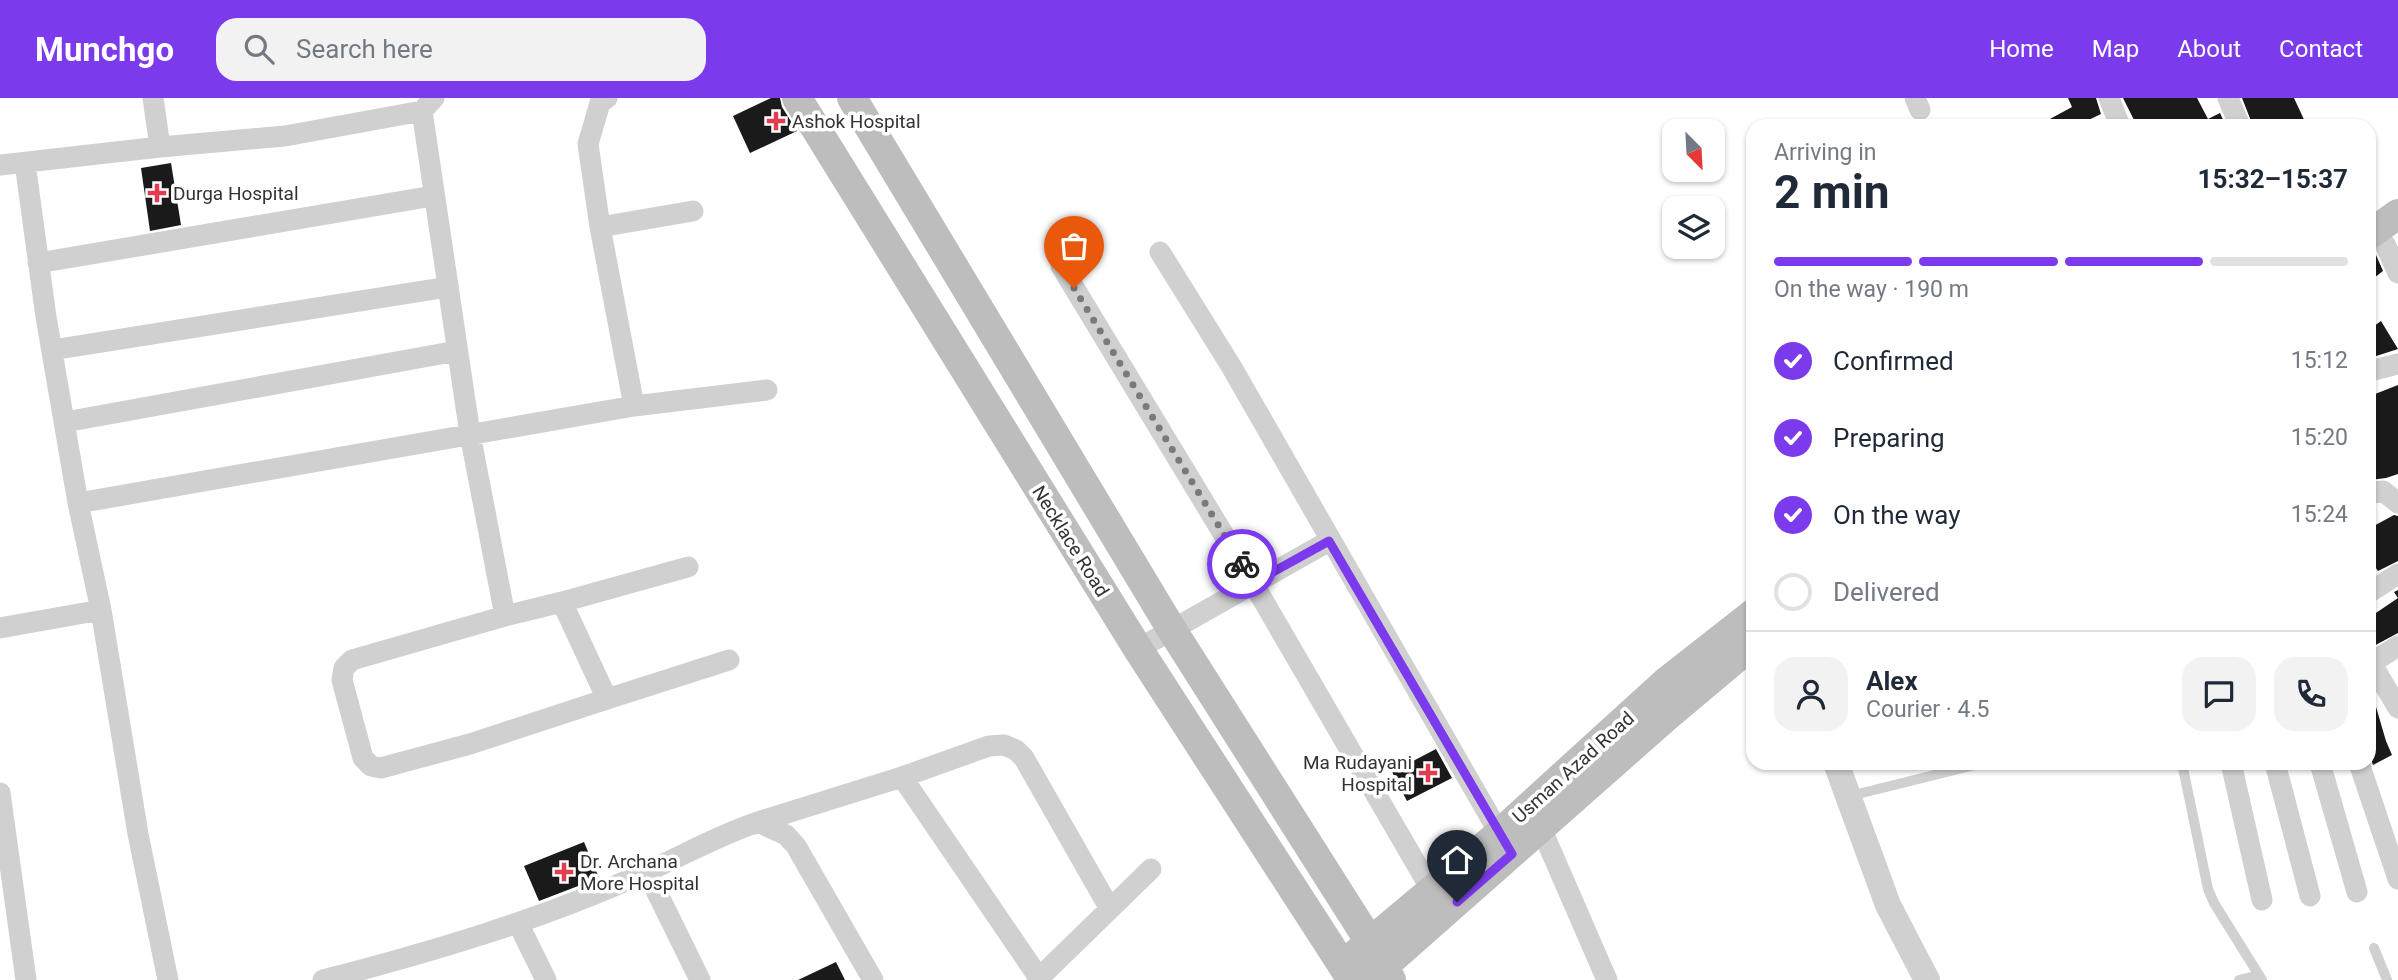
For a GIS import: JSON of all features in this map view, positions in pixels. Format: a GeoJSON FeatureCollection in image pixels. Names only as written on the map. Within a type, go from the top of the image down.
{"type":"FeatureCollection","features":[{"type":"Feature","properties":{"kind":"main road","name":"Necklace Road"},"geometry":{"type":"LineString","coordinates":[[797,98],[1343,975]]}},
{"type":"Feature","properties":{"kind":"main road"},"geometry":{"type":"LineString","coordinates":[[852,98],[1378,967]]}},
{"type":"Feature","properties":{"kind":"main road"},"geometry":{"type":"LineString","coordinates":[[2381,242],[2398,214]]}},
{"type":"Feature","properties":{"kind":"main road","name":"Usman Azad Road"},"geometry":{"type":"LineString","coordinates":[[1343,975],[1378,967],[1506,844],[1665,682],[1746,618]]}},
{"type":"Feature","properties":{"kind":"main road","name":"Usman Azad Road"},"geometry":{"type":"LineString","coordinates":[[1378,967],[1432,891],[1506,844],[1541,828],[1746,650]]}},
{"type":"Feature","properties":{"kind":"street"},"geometry":{"type":"LineString","coordinates":[[153,98],[160,147]]}},
{"type":"Feature","properties":{"kind":"street"},"geometry":{"type":"LineString","coordinates":[[607,98],[600,103],[588,144],[600,227],[634,406]]}},
{"type":"Feature","properties":{"kind":"street"},"geometry":{"type":"LineString","coordinates":[[2109,98],[2117,119]]}},
{"type":"Feature","properties":{"kind":"street"},"geometry":{"type":"LineString","coordinates":[[2228,98],[2237,119]]}},
{"type":"Feature","properties":{"kind":"street"},"geometry":{"type":"LineString","coordinates":[[0,165],[285,136],[428,104],[433,196],[470,434],[505,616]]}},
{"type":"Feature","properties":{"kind":"street"},"geometry":{"type":"LineString","coordinates":[[24,163],[78,503],[101,610],[138,834],[168,980]]}},
{"type":"Feature","properties":{"kind":"street"},"geometry":{"type":"LineString","coordinates":[[38,263],[433,196]]}},
{"type":"Feature","properties":{"kind":"street"},"geometry":{"type":"LineString","coordinates":[[600,227],[693,211]]}},
{"type":"Feature","properties":{"kind":"street"},"geometry":{"type":"LineString","coordinates":[[2381,242],[2398,272]]}},
{"type":"Feature","properties":{"kind":"street"},"geometry":{"type":"LineString","coordinates":[[1160,252],[1231,366],[1329,541],[1506,844]]}},
{"type":"Feature","properties":{"kind":"street"},"geometry":{"type":"LineString","coordinates":[[1061,266],[1253,583],[1432,891]]}},
{"type":"Feature","properties":{"kind":"street"},"geometry":{"type":"LineString","coordinates":[[52,350],[448,286]]}},
{"type":"Feature","properties":{"kind":"street"},"geometry":{"type":"LineString","coordinates":[[65,422],[457,351]]}},
{"type":"Feature","properties":{"kind":"street"},"geometry":{"type":"LineString","coordinates":[[2376,370],[2398,363]]}},
{"type":"Feature","properties":{"kind":"street"},"geometry":{"type":"LineString","coordinates":[[78,503],[634,406],[767,390]]}},
{"type":"Feature","properties":{"kind":"street"},"geometry":{"type":"LineString","coordinates":[[2376,492],[2383,491],[2398,503]]}},
{"type":"Feature","properties":{"kind":"street"},"geometry":{"type":"LineString","coordinates":[[1138,649],[1329,541]]}},
{"type":"Feature","properties":{"kind":"street"},"geometry":{"type":"LineString","coordinates":[[688,567],[352,660],[344,668],[342,680],[363,758],[371,766],[381,768],[470,744],[729,660]]}},
{"type":"Feature","properties":{"kind":"street"},"geometry":{"type":"LineString","coordinates":[[2376,588],[2398,573]]}},
{"type":"Feature","properties":{"kind":"street"},"geometry":{"type":"LineString","coordinates":[[562,602],[607,699]]}},
{"type":"Feature","properties":{"kind":"street"},"geometry":{"type":"LineString","coordinates":[[0,628],[101,610]]}},
{"type":"Feature","properties":{"kind":"street"},"geometry":{"type":"LineString","coordinates":[[2376,659],[2398,646]]}},
{"type":"Feature","properties":{"kind":"street"},"geometry":{"type":"LineString","coordinates":[[2376,672],[2398,708]]}},
{"type":"Feature","properties":{"kind":"street"},"geometry":{"type":"LineString","coordinates":[[323,980],[386,972],[647,872],[699,846],[758,822],[902,777],[989,746],[1004,745],[1016,750],[1024,758],[1110,909]]}},
{"type":"Feature","properties":{"kind":"street"},"geometry":{"type":"LineString","coordinates":[[1838,770],[1888,905],[1927,980]]}},
{"type":"Feature","properties":{"kind":"street"},"geometry":{"type":"LineString","coordinates":[[2233,770],[2262,900]]}},
{"type":"Feature","properties":{"kind":"street"},"geometry":{"type":"LineString","coordinates":[[2277,770],[2310,896]]}},
{"type":"Feature","properties":{"kind":"street"},"geometry":{"type":"LineString","coordinates":[[2322,770],[2357,892]]}},
{"type":"Feature","properties":{"kind":"street"},"geometry":{"type":"LineString","coordinates":[[2361,770],[2398,878]]}},
{"type":"Feature","properties":{"kind":"street"},"geometry":{"type":"LineString","coordinates":[[902,777],[1037,979],[1150,869]]}},
{"type":"Feature","properties":{"kind":"street"},"geometry":{"type":"LineString","coordinates":[[0,793],[26,980]]}},
{"type":"Feature","properties":{"kind":"street"},"geometry":{"type":"LineString","coordinates":[[758,822],[786,835],[796,846],[873,980]]}},
{"type":"Feature","properties":{"kind":"street"},"geometry":{"type":"LineString","coordinates":[[1541,828],[1607,980]]}},
{"type":"Feature","properties":{"kind":"street"},"geometry":{"type":"LineString","coordinates":[[647,872],[700,980]]}},
{"type":"Feature","properties":{"kind":"street"},"geometry":{"type":"LineString","coordinates":[[517,923],[546,980]]}},
{"type":"Feature","properties":{"kind":"lane"},"geometry":{"type":"LineString","coordinates":[[1847,797],[1955,770]]}},
{"type":"Feature","properties":{"kind":"lane"},"geometry":{"type":"LineString","coordinates":[[2183,770],[2207,889],[2261,978],[2239,980]]}},
{"type":"Feature","properties":{"kind":"lane"},"geometry":{"type":"LineString","coordinates":[[2374,948],[2386,980]]}},
{"type":"Feature","properties":{"kind":"building"},"geometry":{"type":"Polygon","coordinates":[[[771,98],[780,98],[782,107],[797,131],[750,153],[733,116],[771,98]]]}},
{"type":"Feature","properties":{"kind":"building"},"geometry":{"type":"Polygon","coordinates":[[[2068,98],[2096,98],[2101,114],[2091,119],[2050,119],[2072,107],[2068,98]]]}},
{"type":"Feature","properties":{"kind":"building"},"geometry":{"type":"Polygon","coordinates":[[[2123,98],[2197,98],[2208,119],[2134,119],[2123,98]]]}},
{"type":"Feature","properties":{"kind":"building"},"geometry":{"type":"Polygon","coordinates":[[[2242,98],[2294,98],[2304,119],[2250,119],[2242,98]]]}},
{"type":"Feature","properties":{"kind":"building"},"geometry":{"type":"Polygon","coordinates":[[[2220,113],[2223,119],[2208,119],[2220,113]]]}},
{"type":"Feature","properties":{"kind":"building"},"geometry":{"type":"Polygon","coordinates":[[[171,163],[181,225],[150,231],[141,168],[171,163]]]}},
{"type":"Feature","properties":{"kind":"building"},"geometry":{"type":"Polygon","coordinates":[[[2376,255],[2383,271],[2376,276],[2376,255]]]}},
{"type":"Feature","properties":{"kind":"building"},"geometry":{"type":"Polygon","coordinates":[[[2381,321],[2398,349],[2376,356],[2376,325],[2381,321]]]}},
{"type":"Feature","properties":{"kind":"building"},"geometry":{"type":"Polygon","coordinates":[[[2398,385],[2398,474],[2376,479],[2376,394],[2398,385]]]}},
{"type":"Feature","properties":{"kind":"building"},"geometry":{"type":"Polygon","coordinates":[[[2394,515],[2398,516],[2398,561],[2378,571],[2376,568],[2376,525],[2394,515]]]}},
{"type":"Feature","properties":{"kind":"building"},"geometry":{"type":"Polygon","coordinates":[[[2398,598],[2398,633],[2376,645],[2376,613],[2398,598]]]}},
{"type":"Feature","properties":{"kind":"building"},"geometry":{"type":"Polygon","coordinates":[[[2376,707],[2386,741],[2392,755],[2376,763],[2376,707]]]}},
{"type":"Feature","properties":{"kind":"building"},"geometry":{"type":"Polygon","coordinates":[[[1436,749],[1452,778],[1407,801],[1392,772],[1436,749]]]}},
{"type":"Feature","properties":{"kind":"building"},"geometry":{"type":"Polygon","coordinates":[[[584,842],[599,878],[539,901],[524,866],[584,842]]]}},
{"type":"Feature","properties":{"kind":"building"},"geometry":{"type":"Polygon","coordinates":[[[836,962],[845,980],[798,980],[836,962]]]}},
{"type":"Feature","properties":{"kind":"way so far"},"geometry":{"type":"LineString","coordinates":[[1074,288],[1242,564]]}},
{"type":"Feature","properties":{"kind":"place","name":"Ashok Hospital"},"geometry":{"type":"Point","coordinates":[776,121]}},
{"type":"Feature","properties":{"kind":"place","name":"Durga Hospital"},"geometry":{"type":"Point","coordinates":[157,193]}},
{"type":"Feature","properties":{"kind":"place","name":"Ma Rudayani Hospital"},"geometry":{"type":"Point","coordinates":[1428,773]}},
{"type":"Feature","properties":{"kind":"place","name":"Dr. Archana More Hospital"},"geometry":{"type":"Point","coordinates":[564,872]}},
{"type":"Feature","properties":{"kind":"route"},"geometry":{"type":"LineString","coordinates":[[1242,564],[1253,583],[1329,541],[1354,580],[1512,854],[1457,902]]}}]}
